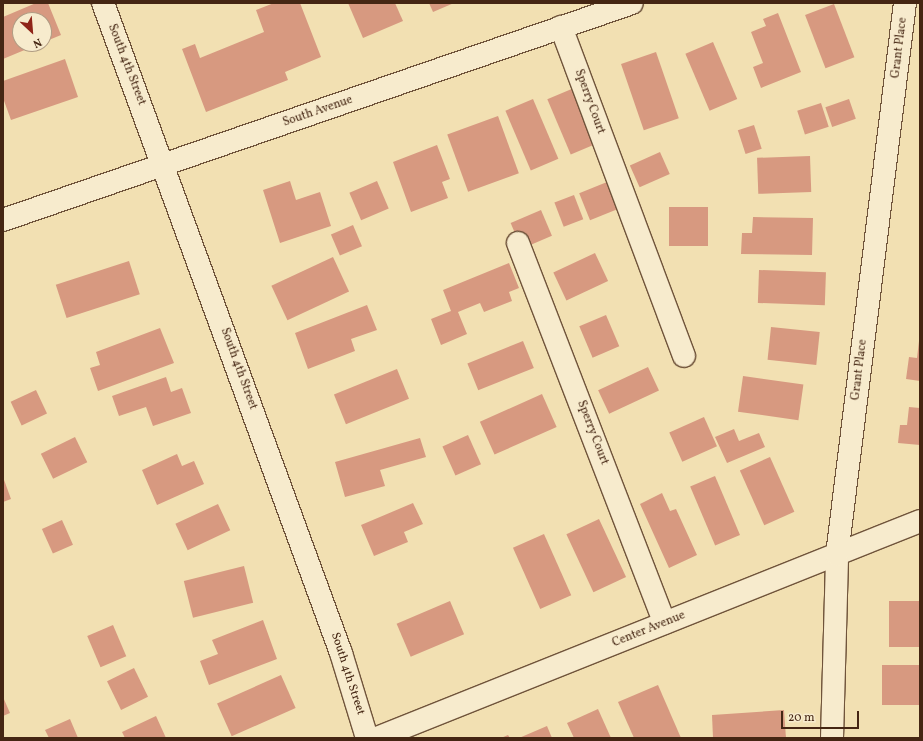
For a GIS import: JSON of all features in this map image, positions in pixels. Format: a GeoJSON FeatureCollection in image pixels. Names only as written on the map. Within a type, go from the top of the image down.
{"type":"FeatureCollection","features":[{"type":"Feature","properties":{"kind":"street","name":"South 4th Street"},"geometry":{"type":"LineString","coordinates":[[103,3],[164,165],[341,653],[367,738]]}},
{"type":"Feature","properties":{"kind":"street","name":"South Avenue"},"geometry":{"type":"LineString","coordinates":[[3,220],[632,3]]}},
{"type":"Feature","properties":{"kind":"street","name":"Grant Place"},"geometry":{"type":"LineString","coordinates":[[832,738],[836,555],[906,3]]}},
{"type":"Feature","properties":{"kind":"street","name":"Sperry Court"},"geometry":{"type":"LineString","coordinates":[[561,27],[684,356]]}},
{"type":"Feature","properties":{"kind":"street","name":"Sperry Court"},"geometry":{"type":"LineString","coordinates":[[518,243],[665,623]]}},
{"type":"Feature","properties":{"kind":"street","name":"Center Avenue"},"geometry":{"type":"LineString","coordinates":[[378,738],[920,521]]}},
{"type":"Feature","properties":{"kind":"building"},"geometry":{"type":"Polygon","coordinates":[[[36,3],[48,3],[52,12],[15,12],[36,3]]]}},
{"type":"Feature","properties":{"kind":"building"},"geometry":{"type":"Polygon","coordinates":[[[274,3],[300,3],[321,57],[285,72],[288,80],[206,112],[182,49],[195,44],[200,58],[264,32],[256,10],[274,3]]]}},
{"type":"Feature","properties":{"kind":"building"},"geometry":{"type":"Polygon","coordinates":[[[348,3],[395,3],[403,21],[363,38],[348,3]]]}},
{"type":"Feature","properties":{"kind":"building"},"geometry":{"type":"Polygon","coordinates":[[[429,3],[454,3],[433,12],[429,3]]]}},
{"type":"Feature","properties":{"kind":"building"},"geometry":{"type":"Polygon","coordinates":[[[834,4],[854,57],[825,68],[805,15],[834,4]]]}},
{"type":"Feature","properties":{"kind":"building"},"geometry":{"type":"Polygon","coordinates":[[[12,13],[12,52],[20,52],[3,59],[3,17],[12,13]]]}},
{"type":"Feature","properties":{"kind":"building"},"geometry":{"type":"Polygon","coordinates":[[[52,13],[61,35],[52,39],[52,13]]]}},
{"type":"Feature","properties":{"kind":"building"},"geometry":{"type":"Polygon","coordinates":[[[778,13],[801,72],[761,88],[753,67],[763,63],[751,32],[766,26],[763,19],[778,13]]]}},
{"type":"Feature","properties":{"kind":"building"},"geometry":{"type":"Polygon","coordinates":[[[713,42],[737,99],[710,111],[685,54],[713,42]]]}},
{"type":"Feature","properties":{"kind":"building"},"geometry":{"type":"Polygon","coordinates":[[[656,52],[679,118],[644,130],[621,64],[656,52]]]}},
{"type":"Feature","properties":{"kind":"building"},"geometry":{"type":"Polygon","coordinates":[[[65,59],[78,97],[11,120],[3,98],[3,81],[65,59]]]}},
{"type":"Feature","properties":{"kind":"building"},"geometry":{"type":"Polygon","coordinates":[[[574,88],[597,143],[571,155],[547,99],[574,88]]]}},
{"type":"Feature","properties":{"kind":"building"},"geometry":{"type":"Polygon","coordinates":[[[533,99],[558,159],[531,171],[505,111],[533,99]]]}},
{"type":"Feature","properties":{"kind":"building"},"geometry":{"type":"Polygon","coordinates":[[[849,99],[856,119],[832,127],[825,107],[849,99]]]}},
{"type":"Feature","properties":{"kind":"building"},"geometry":{"type":"Polygon","coordinates":[[[821,103],[829,127],[805,135],[797,111],[821,103]]]}},
{"type":"Feature","properties":{"kind":"building"},"geometry":{"type":"Polygon","coordinates":[[[498,116],[519,173],[468,192],[447,134],[498,116]]]}},
{"type":"Feature","properties":{"kind":"building"},"geometry":{"type":"Polygon","coordinates":[[[754,125],[762,149],[746,154],[738,130],[754,125]]]}},
{"type":"Feature","properties":{"kind":"building"},"geometry":{"type":"Polygon","coordinates":[[[437,145],[450,179],[442,182],[448,198],[411,212],[393,162],[437,145]]]}},
{"type":"Feature","properties":{"kind":"building"},"geometry":{"type":"Polygon","coordinates":[[[660,152],[670,174],[640,187],[630,165],[660,152]]]}},
{"type":"Feature","properties":{"kind":"building"},"geometry":{"type":"Polygon","coordinates":[[[810,156],[811,192],[758,194],[757,158],[810,156]]]}},
{"type":"Feature","properties":{"kind":"building"},"geometry":{"type":"Polygon","coordinates":[[[290,181],[296,200],[320,192],[331,226],[280,243],[263,190],[290,181]]]}},
{"type":"Feature","properties":{"kind":"building"},"geometry":{"type":"Polygon","coordinates":[[[377,181],[389,209],[361,220],[349,193],[377,181]]]}},
{"type":"Feature","properties":{"kind":"building"},"geometry":{"type":"Polygon","coordinates":[[[607,182],[618,209],[590,220],[579,193],[607,182]]]}},
{"type":"Feature","properties":{"kind":"building"},"geometry":{"type":"Polygon","coordinates":[[[574,195],[583,219],[564,227],[554,203],[574,195]]]}},
{"type":"Feature","properties":{"kind":"building"},"geometry":{"type":"Polygon","coordinates":[[[669,207],[708,207],[708,246],[669,246],[669,207]]]}},
{"type":"Feature","properties":{"kind":"building"},"geometry":{"type":"Polygon","coordinates":[[[541,210],[552,236],[522,249],[511,223],[541,210]]]}},
{"type":"Feature","properties":{"kind":"building"},"geometry":{"type":"Polygon","coordinates":[[[753,217],[813,218],[812,255],[741,254],[742,233],[752,233],[753,217]]]}},
{"type":"Feature","properties":{"kind":"building"},"geometry":{"type":"Polygon","coordinates":[[[353,225],[362,246],[340,256],[331,234],[353,225]]]}},
{"type":"Feature","properties":{"kind":"building"},"geometry":{"type":"Polygon","coordinates":[[[595,253],[608,281],[566,301],[553,272],[595,253]]]}},
{"type":"Feature","properties":{"kind":"building"},"geometry":{"type":"Polygon","coordinates":[[[333,257],[349,291],[287,320],[271,286],[333,257]]]}},
{"type":"Feature","properties":{"kind":"building"},"geometry":{"type":"Polygon","coordinates":[[[129,261],[140,294],[67,318],[56,285],[129,261]]]}},
{"type":"Feature","properties":{"kind":"building"},"geometry":{"type":"Polygon","coordinates":[[[509,263],[519,288],[509,292],[512,301],[484,312],[480,303],[458,312],[467,334],[441,345],[431,319],[451,311],[443,290],[509,263]]]}},
{"type":"Feature","properties":{"kind":"building"},"geometry":{"type":"Polygon","coordinates":[[[759,270],[826,272],[825,305],[758,303],[759,270]]]}},
{"type":"Feature","properties":{"kind":"building"},"geometry":{"type":"Polygon","coordinates":[[[367,305],[377,330],[351,339],[355,351],[308,369],[295,333],[367,305]]]}},
{"type":"Feature","properties":{"kind":"building"},"geometry":{"type":"Polygon","coordinates":[[[606,315],[619,346],[593,358],[579,326],[606,315]]]}},
{"type":"Feature","properties":{"kind":"building"},"geometry":{"type":"Polygon","coordinates":[[[771,327],[820,332],[816,365],[768,360],[771,327]]]}},
{"type":"Feature","properties":{"kind":"building"},"geometry":{"type":"Polygon","coordinates":[[[160,328],[174,363],[98,391],[90,368],[100,365],[96,352],[160,328]]]}},
{"type":"Feature","properties":{"kind":"building"},"geometry":{"type":"Polygon","coordinates":[[[523,341],[534,368],[478,390],[467,363],[523,341]]]}},
{"type":"Feature","properties":{"kind":"building"},"geometry":{"type":"Polygon","coordinates":[[[919,341],[920,381],[906,379],[909,357],[917,358],[919,341]]]}},
{"type":"Feature","properties":{"kind":"building"},"geometry":{"type":"Polygon","coordinates":[[[648,367],[659,391],[609,414],[598,390],[648,367]]]}},
{"type":"Feature","properties":{"kind":"building"},"geometry":{"type":"Polygon","coordinates":[[[397,369],[409,399],[346,424],[334,394],[397,369]]]}},
{"type":"Feature","properties":{"kind":"building"},"geometry":{"type":"Polygon","coordinates":[[[743,376],[803,384],[798,420],[738,412],[743,376]]]}},
{"type":"Feature","properties":{"kind":"building"},"geometry":{"type":"Polygon","coordinates":[[[166,377],[171,392],[182,388],[191,413],[153,426],[146,407],[119,416],[112,396],[166,377]]]}},
{"type":"Feature","properties":{"kind":"building"},"geometry":{"type":"Polygon","coordinates":[[[36,390],[47,414],[22,425],[11,402],[36,390]]]}},
{"type":"Feature","properties":{"kind":"building"},"geometry":{"type":"Polygon","coordinates":[[[542,394],[557,427],[495,455],[480,422],[542,394]]]}},
{"type":"Feature","properties":{"kind":"building"},"geometry":{"type":"Polygon","coordinates":[[[909,407],[920,408],[920,445],[898,443],[900,425],[907,425],[909,407]]]}},
{"type":"Feature","properties":{"kind":"building"},"geometry":{"type":"Polygon","coordinates":[[[704,417],[717,446],[682,462],[669,432],[704,417]]]}},
{"type":"Feature","properties":{"kind":"building"},"geometry":{"type":"Polygon","coordinates":[[[734,429],[739,441],[759,433],[765,447],[727,463],[715,437],[734,429]]]}},
{"type":"Feature","properties":{"kind":"building"},"geometry":{"type":"Polygon","coordinates":[[[468,435],[481,464],[455,476],[442,446],[468,435]]]}},
{"type":"Feature","properties":{"kind":"building"},"geometry":{"type":"Polygon","coordinates":[[[75,437],[87,462],[53,479],[41,454],[75,437]]]}},
{"type":"Feature","properties":{"kind":"building"},"geometry":{"type":"Polygon","coordinates":[[[420,438],[426,457],[380,470],[385,486],[345,497],[335,462],[420,438]]]}},
{"type":"Feature","properties":{"kind":"building"},"geometry":{"type":"Polygon","coordinates":[[[177,454],[182,466],[194,461],[204,484],[157,505],[142,470],[177,454]]]}},
{"type":"Feature","properties":{"kind":"building"},"geometry":{"type":"Polygon","coordinates":[[[770,457],[794,512],[764,525],[740,470],[770,457]]]}},
{"type":"Feature","properties":{"kind":"building"},"geometry":{"type":"Polygon","coordinates":[[[715,476],[740,535],[715,545],[690,487],[715,476]]]}},
{"type":"Feature","properties":{"kind":"building"},"geometry":{"type":"Polygon","coordinates":[[[3,477],[11,499],[3,502],[3,477]]]}},
{"type":"Feature","properties":{"kind":"building"},"geometry":{"type":"Polygon","coordinates":[[[662,493],[670,511],[676,509],[697,555],[669,568],[640,504],[662,493]]]}},
{"type":"Feature","properties":{"kind":"building"},"geometry":{"type":"Polygon","coordinates":[[[413,503],[423,524],[404,532],[408,542],[374,556],[361,525],[413,503]]]}},
{"type":"Feature","properties":{"kind":"building"},"geometry":{"type":"Polygon","coordinates":[[[218,504],[230,530],[188,550],[175,524],[218,504]]]}},
{"type":"Feature","properties":{"kind":"building"},"geometry":{"type":"Polygon","coordinates":[[[599,519],[626,577],[593,592],[566,534],[599,519]]]}},
{"type":"Feature","properties":{"kind":"building"},"geometry":{"type":"Polygon","coordinates":[[[62,520],[73,545],[53,554],[42,529],[62,520]]]}},
{"type":"Feature","properties":{"kind":"building"},"geometry":{"type":"Polygon","coordinates":[[[544,534],[571,595],[540,609],[513,548],[544,534]]]}},
{"type":"Feature","properties":{"kind":"building"},"geometry":{"type":"Polygon","coordinates":[[[244,566],[253,603],[193,618],[184,581],[244,566]]]}},
{"type":"Feature","properties":{"kind":"building"},"geometry":{"type":"Polygon","coordinates":[[[450,601],[464,634],[411,657],[397,624],[450,601]]]}},
{"type":"Feature","properties":{"kind":"building"},"geometry":{"type":"Polygon","coordinates":[[[889,601],[920,601],[920,647],[889,647],[889,601]]]}},
{"type":"Feature","properties":{"kind":"building"},"geometry":{"type":"Polygon","coordinates":[[[263,620],[277,659],[209,685],[200,661],[218,654],[212,640],[263,620]]]}},
{"type":"Feature","properties":{"kind":"building"},"geometry":{"type":"Polygon","coordinates":[[[113,625],[126,656],[101,667],[87,636],[113,625]]]}},
{"type":"Feature","properties":{"kind":"building"},"geometry":{"type":"Polygon","coordinates":[[[882,665],[920,665],[920,705],[882,705],[882,665]]]}},
{"type":"Feature","properties":{"kind":"building"},"geometry":{"type":"Polygon","coordinates":[[[134,668],[148,697],[121,710],[107,681],[134,668]]]}},
{"type":"Feature","properties":{"kind":"building"},"geometry":{"type":"Polygon","coordinates":[[[281,675],[296,708],[232,736],[217,703],[281,675]]]}},
{"type":"Feature","properties":{"kind":"building"},"geometry":{"type":"Polygon","coordinates":[[[658,685],[681,738],[634,738],[618,702],[658,685]]]}},
{"type":"Feature","properties":{"kind":"building"},"geometry":{"type":"Polygon","coordinates":[[[3,697],[10,713],[3,716],[3,697]]]}},
{"type":"Feature","properties":{"kind":"building"},"geometry":{"type":"Polygon","coordinates":[[[598,709],[611,738],[574,738],[567,723],[598,709]]]}},
{"type":"Feature","properties":{"kind":"building"},"geometry":{"type":"Polygon","coordinates":[[[784,710],[786,738],[713,738],[712,715],[784,710]]]}},
{"type":"Feature","properties":{"kind":"building"},"geometry":{"type":"Polygon","coordinates":[[[156,716],[166,738],[125,738],[122,732],[156,716]]]}},
{"type":"Feature","properties":{"kind":"building"},"geometry":{"type":"Polygon","coordinates":[[[70,719],[78,738],[49,738],[45,730],[70,719]]]}},
{"type":"Feature","properties":{"kind":"building"},"geometry":{"type":"Polygon","coordinates":[[[547,726],[552,738],[519,738],[547,726]]]}},
{"type":"Feature","properties":{"kind":"building"},"geometry":{"type":"Polygon","coordinates":[[[508,735],[510,738],[501,738],[508,735]]]}}]}
